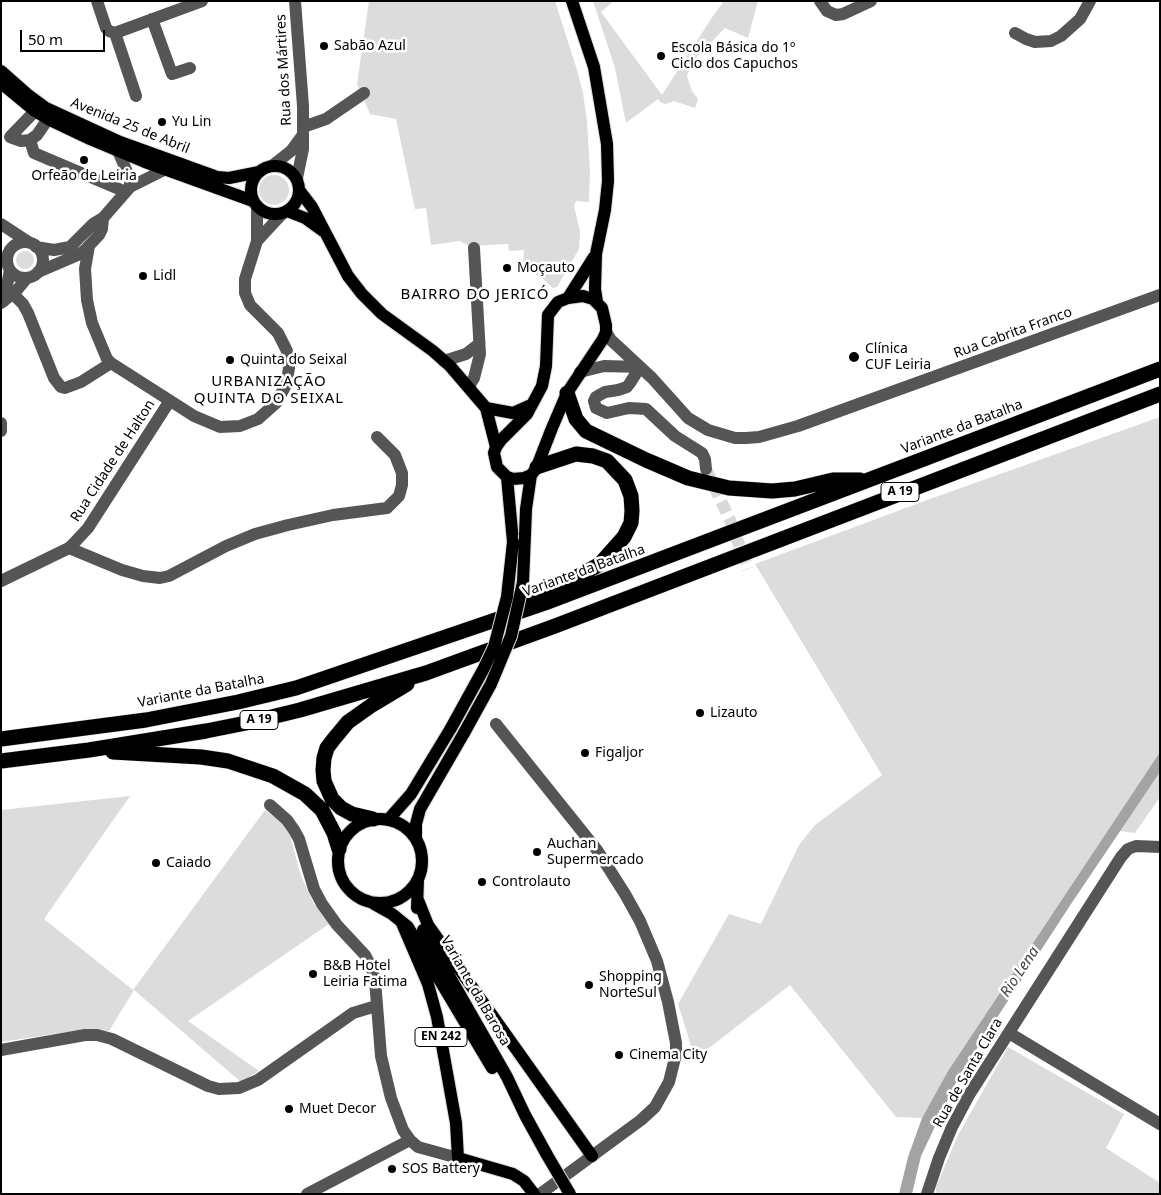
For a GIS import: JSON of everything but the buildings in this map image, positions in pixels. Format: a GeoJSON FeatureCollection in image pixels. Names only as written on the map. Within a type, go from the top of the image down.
{"type":"FeatureCollection","features":[{"type":"Feature","properties":{"kind":"highway","name":"Variante da Batalha"},"geometry":{"type":"LineString","coordinates":[[1,739],[146,720],[230,704],[296,688],[523,610],[669,557],[1160,369]]}},
{"type":"Feature","properties":{"kind":"highway"},"geometry":{"type":"LineString","coordinates":[[567,393],[576,419],[586,430],[646,460],[701,482],[735,489],[772,491],[795,489],[833,480],[869,480]]}},
{"type":"Feature","properties":{"kind":"highway","name":"A 19"},"geometry":{"type":"LineString","coordinates":[[1,761],[89,750],[251,722],[300,710],[426,673],[581,616],[1160,394]]}},
{"type":"Feature","properties":{"kind":"highway"},"geometry":{"type":"LineString","coordinates":[[523,610],[538,594],[600,564],[624,537],[631,523],[632,511],[631,496],[625,480],[607,461],[593,456],[576,454],[534,471]]}},
{"type":"Feature","properties":{"kind":"highway"},"geometry":{"type":"LineString","coordinates":[[381,820],[352,814],[341,808],[332,799],[327,790],[322,770],[326,753],[333,740],[348,722],[372,704],[426,673]]}},
{"type":"Feature","properties":{"kind":"highway"},"geometry":{"type":"LineString","coordinates":[[89,750],[200,757],[228,761],[273,776],[299,790],[322,810],[334,833],[339,848]]}},
{"type":"Feature","properties":{"kind":"main road"},"geometry":{"type":"LineString","coordinates":[[572,1],[594,67],[607,144],[608,181],[606,210],[596,254],[595,289],[597,302]]}},
{"type":"Feature","properties":{"kind":"main road","name":"Avenida 25 de Abril"},"geometry":{"type":"LineString","coordinates":[[1,71],[27,94],[43,113],[120,142],[255,204]]}},
{"type":"Feature","properties":{"kind":"main road","name":"Avenida 25 de Abril"},"geometry":{"type":"LineString","coordinates":[[1,83],[43,113],[118,152],[146,162]]}},
{"type":"Feature","properties":{"kind":"main road"},"geometry":{"type":"LineString","coordinates":[[146,162],[164,162]]}},
{"type":"Feature","properties":{"kind":"main road","name":"Avenida 25 de Abril"},"geometry":{"type":"LineString","coordinates":[[164,162],[224,178],[259,172]]}},
{"type":"Feature","properties":{"kind":"main road"},"geometry":{"type":"LineString","coordinates":[[324,233],[312,222],[284,212],[266,213],[255,204],[251,194],[252,182],[259,172],[272,166],[286,168],[312,207],[348,276],[368,301],[382,314],[444,361],[469,386],[486,408],[496,447]]}},
{"type":"Feature","properties":{"kind":"main road"},"geometry":{"type":"LineString","coordinates":[[284,212],[294,206],[298,199],[298,184]]}},
{"type":"Feature","properties":{"kind":"main road"},"geometry":{"type":"LineString","coordinates":[[568,298],[596,254]]}},
{"type":"Feature","properties":{"kind":"main road"},"geometry":{"type":"LineString","coordinates":[[416,839],[416,824],[420,809],[491,684],[511,636],[523,582],[526,509],[534,471],[567,393],[606,332],[602,308],[597,302],[583,296],[568,298],[558,302],[548,315],[544,378],[540,392],[518,424],[496,447],[494,453],[499,471],[507,477],[518,479],[534,471]]}},
{"type":"Feature","properties":{"kind":"main road"},"geometry":{"type":"LineString","coordinates":[[486,408],[513,413],[533,404]]}},
{"type":"Feature","properties":{"kind":"main road"},"geometry":{"type":"LineString","coordinates":[[381,820],[411,794],[479,678],[494,647],[507,597],[513,542],[507,477]]}},
{"type":"Feature","properties":{"kind":"main road"},"geometry":{"type":"LineString","coordinates":[[339,848],[344,838],[352,829],[362,823],[381,820],[404,827],[416,839]]}},
{"type":"Feature","properties":{"kind":"main road","name":"EN 242"},"geometry":{"type":"LineString","coordinates":[[416,839],[421,852],[422,866],[418,879]]}},
{"type":"Feature","properties":{"kind":"main road","name":"EN 242"},"geometry":{"type":"LineString","coordinates":[[339,848],[337,863],[340,877],[348,890],[360,899],[374,903]]}},
{"type":"Feature","properties":{"kind":"main road"},"geometry":{"type":"LineString","coordinates":[[374,903],[384,904],[405,896],[418,879]]}},
{"type":"Feature","properties":{"kind":"main road","name":"Variante da Barosa"},"geometry":{"type":"LineString","coordinates":[[418,879],[417,914],[422,929],[507,1077],[525,1115],[570,1194]]}},
{"type":"Feature","properties":{"kind":"main road"},"geometry":{"type":"LineString","coordinates":[[418,900],[428,925],[592,1156]]}},
{"type":"Feature","properties":{"kind":"main road","name":"Variante da Barosa"},"geometry":{"type":"LineString","coordinates":[[374,903],[401,921],[416,938],[501,1083],[525,1115]]}},
{"type":"Feature","properties":{"kind":"main road","name":"EN 242"},"geometry":{"type":"LineString","coordinates":[[401,921],[424,976],[437,1017],[456,1123],[458,1158]]}},
{"type":"Feature","properties":{"kind":"main road"},"geometry":{"type":"LineString","coordinates":[[458,1158],[513,1174],[524,1181],[534,1194]]}},
{"type":"Feature","properties":{"kind":"street"},"geometry":{"type":"LineString","coordinates":[[96,1],[106,28],[108,31],[115,33],[202,1]]}},
{"type":"Feature","properties":{"kind":"street","name":"Rua dos Mártires"},"geometry":{"type":"LineString","coordinates":[[295,1],[303,132],[303,149],[298,184]]}},
{"type":"Feature","properties":{"kind":"street"},"geometry":{"type":"LineString","coordinates":[[820,1],[827,11],[836,16],[870,1]]}},
{"type":"Feature","properties":{"kind":"street"},"geometry":{"type":"LineString","coordinates":[[1015,33],[1035,42],[1051,41],[1070,30],[1080,19],[1090,1]]}},
{"type":"Feature","properties":{"kind":"street"},"geometry":{"type":"LineString","coordinates":[[152,19],[172,74],[190,68]]}},
{"type":"Feature","properties":{"kind":"street"},"geometry":{"type":"LineString","coordinates":[[115,33],[136,96]]}},
{"type":"Feature","properties":{"kind":"street"},"geometry":{"type":"LineString","coordinates":[[303,132],[364,93]]}},
{"type":"Feature","properties":{"kind":"street"},"geometry":{"type":"LineString","coordinates":[[43,113],[37,135],[30,140],[21,141],[10,137],[43,113]]}},
{"type":"Feature","properties":{"kind":"street","name":"Rua dos Mártires"},"geometry":{"type":"LineString","coordinates":[[272,166],[291,151],[303,132]]}},
{"type":"Feature","properties":{"kind":"street"},"geometry":{"type":"LineString","coordinates":[[30,140],[34,153],[129,186]]}},
{"type":"Feature","properties":{"kind":"street"},"geometry":{"type":"LineString","coordinates":[[118,152],[129,186]]}},
{"type":"Feature","properties":{"kind":"street"},"geometry":{"type":"LineString","coordinates":[[103,218],[102,229],[80,254],[32,275],[18,276],[10,270],[7,263],[8,254],[19,243],[54,250],[70,246],[93,224],[103,218],[146,162]]}},
{"type":"Feature","properties":{"kind":"street"},"geometry":{"type":"LineString","coordinates":[[129,186],[164,162]]}},
{"type":"Feature","properties":{"kind":"street","name":"Rua Cidade de Halton"},"geometry":{"type":"LineString","coordinates":[[1,581],[69,548],[88,528],[170,402],[212,425],[227,428],[240,426],[258,419],[271,409],[280,398],[288,376],[289,359],[287,351],[278,333],[250,305],[245,293],[245,279],[257,241],[255,204]]}},
{"type":"Feature","properties":{"kind":"street","name":"Rua Cidade de Halton"},"geometry":{"type":"LineString","coordinates":[[257,241],[284,212]]}},
{"type":"Feature","properties":{"kind":"street"},"geometry":{"type":"LineString","coordinates":[[1,224],[33,245],[42,256],[41,267],[6,299]]}},
{"type":"Feature","properties":{"kind":"street"},"geometry":{"type":"LineString","coordinates":[[1,241],[8,254]]}},
{"type":"Feature","properties":{"kind":"street"},"geometry":{"type":"LineString","coordinates":[[89,246],[85,269],[87,300],[92,323],[103,354],[111,363],[170,402]]}},
{"type":"Feature","properties":{"kind":"street"},"geometry":{"type":"LineString","coordinates":[[469,386],[477,370],[480,354],[474,248]]}},
{"type":"Feature","properties":{"kind":"street"},"geometry":{"type":"LineString","coordinates":[[68,259],[75,261],[85,269]]}},
{"type":"Feature","properties":{"kind":"street"},"geometry":{"type":"LineString","coordinates":[[6,299],[10,270]]}},
{"type":"Feature","properties":{"kind":"street","name":"Rua Cabrita Franco"},"geometry":{"type":"LineString","coordinates":[[606,332],[611,340],[652,378],[679,410],[698,425],[721,435],[735,438],[760,437],[798,426],[1160,296]]}},
{"type":"Feature","properties":{"kind":"street"},"geometry":{"type":"LineString","coordinates":[[6,299],[23,304],[28,312],[54,378],[61,387],[66,388],[81,382],[111,363]]}},
{"type":"Feature","properties":{"kind":"street"},"geometry":{"type":"LineString","coordinates":[[444,361],[466,354],[479,344]]}},
{"type":"Feature","properties":{"kind":"street"},"geometry":{"type":"LineString","coordinates":[[580,372],[604,366],[640,367],[627,387],[605,392],[596,397],[594,401],[596,408],[607,412],[629,408],[646,409],[674,436],[702,453],[706,469]]}},
{"type":"Feature","properties":{"kind":"street"},"geometry":{"type":"LineString","coordinates":[[1,423],[1,431]]}},
{"type":"Feature","properties":{"kind":"street"},"geometry":{"type":"LineString","coordinates":[[69,548],[122,570],[142,576],[160,578],[169,576],[226,546],[255,534],[333,515],[388,508],[399,496],[402,474],[395,455],[377,437]]}},
{"type":"Feature","properties":{"kind":"street"},"geometry":{"type":"LineString","coordinates":[[496,724],[597,850],[625,894],[650,941],[668,1002],[676,1043],[676,1054],[669,1082],[655,1107],[641,1120],[540,1194]]}},
{"type":"Feature","properties":{"kind":"street"},"geometry":{"type":"LineString","coordinates":[[270,805],[287,820],[299,839],[311,881],[322,904],[337,925],[365,955],[371,966],[381,1056],[398,1119],[410,1140],[418,1147],[458,1158]]}},
{"type":"Feature","properties":{"kind":"street","name":"Rua de Santa Clara"},"geometry":{"type":"LineString","coordinates":[[927,1194],[952,1127],[969,1095],[1121,857],[1128,849],[1136,846],[1160,847]]}},
{"type":"Feature","properties":{"kind":"street"},"geometry":{"type":"LineString","coordinates":[[1,1050],[85,1035],[97,1035],[112,1039],[208,1086],[219,1089],[239,1088],[258,1080],[353,1013],[376,1006]]}},
{"type":"Feature","properties":{"kind":"street"},"geometry":{"type":"LineString","coordinates":[[1009,1033],[1160,1124]]}},
{"type":"Feature","properties":{"kind":"street"},"geometry":{"type":"LineString","coordinates":[[307,1194],[410,1140]]}},
{"type":"Feature","properties":{"kind":"shaded area"},"geometry":{"type":"Polygon","coordinates":[[[369,1],[555,1],[583,93],[590,170],[589,202],[576,201],[574,206],[580,231],[579,249],[557,287],[553,288],[541,277],[527,271],[523,266],[524,250],[509,251],[508,244],[469,246],[460,241],[431,245],[426,208],[415,209],[396,119],[370,114],[357,84],[369,1]]]}},
{"type":"Feature","properties":{"kind":"shaded area"},"geometry":{"type":"Polygon","coordinates":[[[593,1],[614,1],[601,12],[662,95],[724,1],[758,1],[748,38],[725,28],[693,61],[687,76],[692,91],[698,99],[695,108],[674,101],[665,104],[658,99],[626,123],[615,68],[593,1]]]}},
{"type":"Feature","properties":{"kind":"shaded area"},"geometry":{"type":"Polygon","coordinates":[[[274,175],[280,176],[288,184],[288,196],[280,204],[274,205],[268,204],[260,196],[259,190],[260,184],[268,176],[274,175]]]}},
{"type":"Feature","properties":{"kind":"shaded area"},"geometry":{"type":"Polygon","coordinates":[[[25,251],[31,254],[34,260],[31,266],[25,269],[19,266],[16,260],[19,254],[25,251]]]}},
{"type":"Feature","properties":{"kind":"shaded area"},"geometry":{"type":"Polygon","coordinates":[[[1160,417],[1160,752],[948,1071],[922,1118],[896,1117],[790,985],[695,1059],[678,1004],[729,914],[761,924],[799,845],[815,825],[882,775],[755,564],[1160,417]]]}},
{"type":"Feature","properties":{"kind":"shaded area"},"geometry":{"type":"Polygon","coordinates":[[[1160,772],[1160,797],[1135,833],[1120,831],[1160,772]]]}},
{"type":"Feature","properties":{"kind":"shaded area"},"geometry":{"type":"Polygon","coordinates":[[[130,796],[44,919],[133,990],[265,810],[282,823],[290,835],[301,876],[313,902],[329,924],[188,1021],[259,1071],[241,1082],[134,990],[109,1031],[86,1029],[1,1042],[1,810],[130,796]]]}},
{"type":"Feature","properties":{"kind":"shaded area"},"geometry":{"type":"Polygon","coordinates":[[[1008,1047],[1124,1114],[1106,1148],[1160,1183],[1160,1194],[936,1194],[936,1187],[958,1135],[1008,1047]]]}},
{"type":"Feature","properties":{"kind":"water","name":"Rio Lena"},"geometry":{"type":"Polygon","coordinates":[[[1160,752],[1160,772],[959,1076],[921,1156],[912,1194],[899,1194],[908,1157],[922,1118],[948,1071],[1160,752]]]}},
{"type":"Feature","properties":{"kind":"tunnel"},"geometry":{"type":"LineString","coordinates":[[706,469],[730,520],[748,569]]}},
{"type":"Feature","properties":{"kind":"place","name":"Sabão Azul"},"geometry":{"type":"Point","coordinates":[324,46]}},
{"type":"Feature","properties":{"kind":"place","name":"Escola Básica do 1º Ciclo dos Capuchos"},"geometry":{"type":"Point","coordinates":[661,56]}},
{"type":"Feature","properties":{"kind":"place","name":"Yu Lin"},"geometry":{"type":"Point","coordinates":[162,122]}},
{"type":"Feature","properties":{"kind":"place","name":"Orfeão de Leiria"},"geometry":{"type":"Point","coordinates":[84,160]}},
{"type":"Feature","properties":{"kind":"place","name":"Moçauto"},"geometry":{"type":"Point","coordinates":[507,268]}},
{"type":"Feature","properties":{"kind":"place","name":"Lidl"},"geometry":{"type":"Point","coordinates":[143,276]}},
{"type":"Feature","properties":{"kind":"place","name":"Clínica CUF Leiria"},"geometry":{"type":"Point","coordinates":[854,357]}},
{"type":"Feature","properties":{"kind":"place","name":"Quinta do Seixal"},"geometry":{"type":"Point","coordinates":[230,360]}},
{"type":"Feature","properties":{"kind":"place","name":"Lizauto"},"geometry":{"type":"Point","coordinates":[700,713]}},
{"type":"Feature","properties":{"kind":"place","name":"Figaljor"},"geometry":{"type":"Point","coordinates":[585,753]}},
{"type":"Feature","properties":{"kind":"place","name":"Auchan Supermercado"},"geometry":{"type":"Point","coordinates":[537,852]}},
{"type":"Feature","properties":{"kind":"place","name":"Caiado"},"geometry":{"type":"Point","coordinates":[156,863]}},
{"type":"Feature","properties":{"kind":"place","name":"Controlauto"},"geometry":{"type":"Point","coordinates":[482,882]}},
{"type":"Feature","properties":{"kind":"place","name":"B&B Hotel Leiria Fatima"},"geometry":{"type":"Point","coordinates":[313,974]}},
{"type":"Feature","properties":{"kind":"place","name":"Shopping NorteSul"},"geometry":{"type":"Point","coordinates":[589,985]}},
{"type":"Feature","properties":{"kind":"place","name":"Cinema City"},"geometry":{"type":"Point","coordinates":[619,1055]}},
{"type":"Feature","properties":{"kind":"place","name":"Muet Decor"},"geometry":{"type":"Point","coordinates":[289,1109]}},
{"type":"Feature","properties":{"kind":"place","name":"SOS Battery"},"geometry":{"type":"Point","coordinates":[392,1169]}},
{"type":"Feature","properties":{"kind":"district","name":"BAIRRO DO JERICÓ"},"geometry":{"type":"Point","coordinates":[475,295]}},
{"type":"Feature","properties":{"kind":"district","name":"URBANIZAÇÃO QUINTA DO SEIXAL"},"geometry":{"type":"Point","coordinates":[269,390]}}]}
